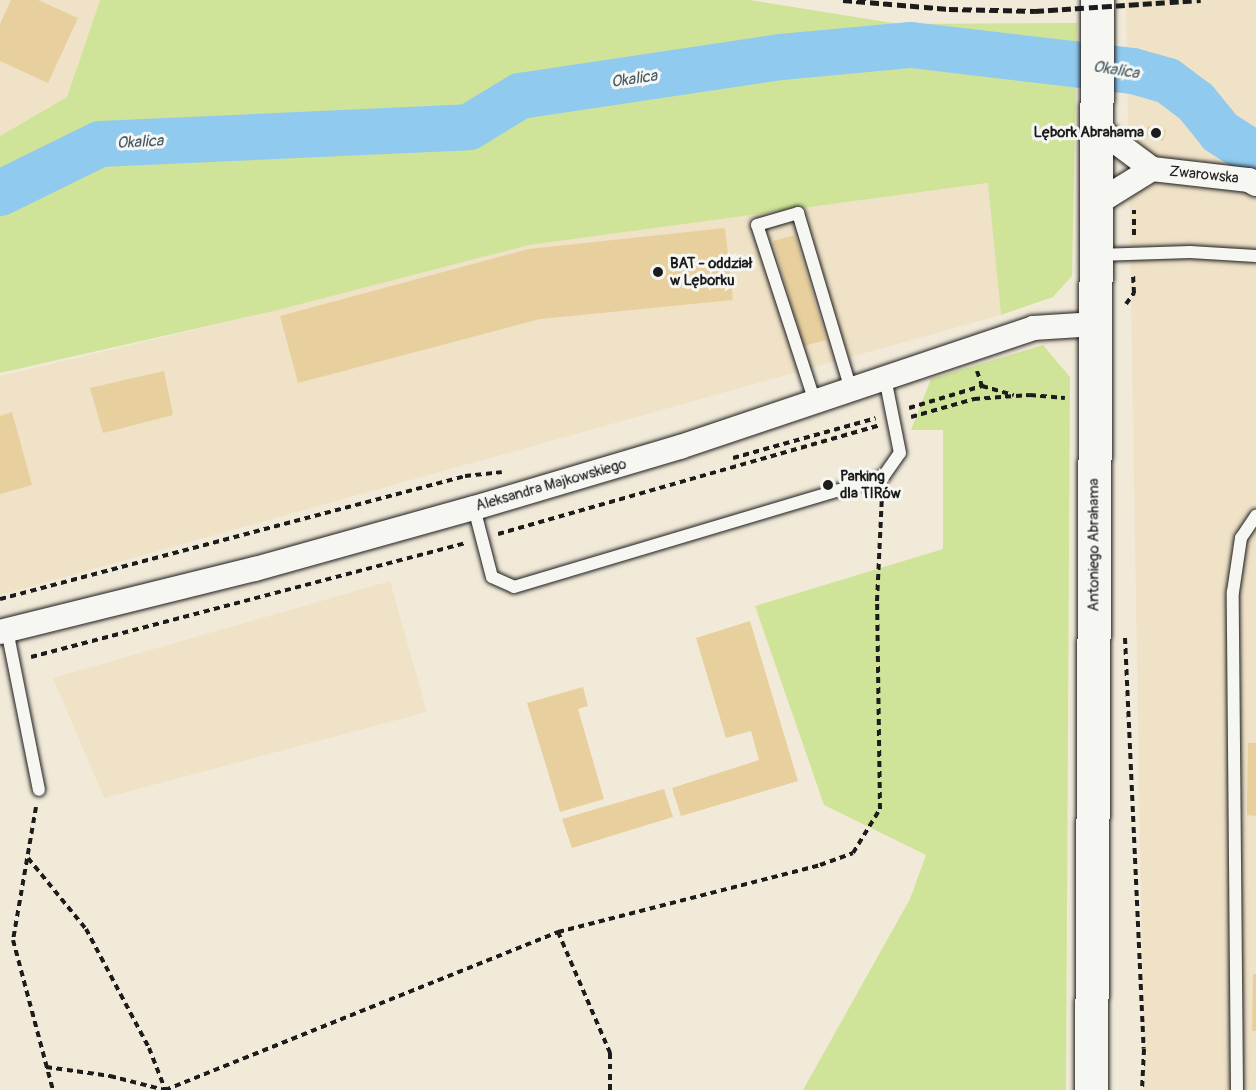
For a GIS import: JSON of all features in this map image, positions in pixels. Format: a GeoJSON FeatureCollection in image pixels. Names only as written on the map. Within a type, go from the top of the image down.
{"type":"FeatureCollection","features":[{"type":"Feature","properties":{"kind":"main road","name":"Antoniego Abrahama"},"geometry":{"type":"LineString","coordinates":[[1091,1090],[1109,316],[1096,255],[1097,0]]}},
{"type":"Feature","properties":{"kind":"street","name":"Zwarowska"},"geometry":{"type":"LineString","coordinates":[[1097,113],[1152,169]]}},
{"type":"Feature","properties":{"kind":"street","name":"Zwarowska"},"geometry":{"type":"LineString","coordinates":[[1097,203],[1152,169],[1249,180],[1256,183]]}},
{"type":"Feature","properties":{"kind":"street","name":"Aleksandra Majkowskiego"},"geometry":{"type":"LineString","coordinates":[[3,631],[255,569],[474,508],[680,447],[1034,328],[1109,316]]}},
{"type":"Feature","properties":{"kind":"lane"},"geometry":{"type":"LineString","coordinates":[[815,402],[757,225],[798,213],[851,390]]}},
{"type":"Feature","properties":{"kind":"lane"},"geometry":{"type":"LineString","coordinates":[[1096,255],[1190,252],[1256,256]]}},
{"type":"Feature","properties":{"kind":"lane"},"geometry":{"type":"LineString","coordinates":[[474,508],[492,577],[514,587],[883,477],[900,453],[885,378]]}},
{"type":"Feature","properties":{"kind":"lane"},"geometry":{"type":"LineString","coordinates":[[1237,1090],[1233,592],[1241,538],[1256,516]]}},
{"type":"Feature","properties":{"kind":"lane"},"geometry":{"type":"LineString","coordinates":[[3,631],[14,662],[39,790]]}},
{"type":"Feature","properties":{"kind":"path"},"geometry":{"type":"LineString","coordinates":[[1109,316],[1134,293],[1133,254]]}},
{"type":"Feature","properties":{"kind":"path"},"geometry":{"type":"LineString","coordinates":[[971,348],[982,386]]}},
{"type":"Feature","properties":{"kind":"path"},"geometry":{"type":"LineString","coordinates":[[14,662],[482,538],[974,399],[1014,396]]}},
{"type":"Feature","properties":{"kind":"path"},"geometry":{"type":"LineString","coordinates":[[0,599],[465,476],[514,469]]}},
{"type":"Feature","properties":{"kind":"path"},"geometry":{"type":"LineString","coordinates":[[46,1067],[110,1076],[165,1090],[558,932],[820,865],[852,853],[880,809],[877,600],[883,477]]}},
{"type":"Feature","properties":{"kind":"path"},"geometry":{"type":"LineString","coordinates":[[1125,636],[1144,1049],[1142,1090]]}},
{"type":"Feature","properties":{"kind":"path"},"geometry":{"type":"LineString","coordinates":[[39,790],[13,940],[52,1090]]}},
{"type":"Feature","properties":{"kind":"path"},"geometry":{"type":"LineString","coordinates":[[28,858],[86,929],[149,1047],[165,1090]]}},
{"type":"Feature","properties":{"kind":"path"},"geometry":{"type":"LineString","coordinates":[[558,932],[610,1053],[610,1090]]}},
{"type":"Feature","properties":{"kind":"shaded area"},"geometry":{"type":"Polygon","coordinates":[[[0,0],[100,0],[67,97],[0,136],[0,0]]]}},
{"type":"Feature","properties":{"kind":"shaded area"},"geometry":{"type":"Polygon","coordinates":[[[1126,0],[1256,0],[1256,1090],[1144,1090],[1126,0]]]}},
{"type":"Feature","properties":{"kind":"shaded area"},"geometry":{"type":"Polygon","coordinates":[[[989,183],[1001,315],[0,595],[0,376],[278,310],[529,245],[989,183]]]}},
{"type":"Feature","properties":{"kind":"shaded area"},"geometry":{"type":"Polygon","coordinates":[[[390,581],[427,712],[104,798],[53,678],[390,581]]]}},
{"type":"Feature","properties":{"kind":"green space"},"geometry":{"type":"Polygon","coordinates":[[[100,0],[750,0],[899,24],[1077,23],[1072,276],[1053,297],[1001,315],[988,183],[529,245],[278,310],[0,373],[0,136],[67,97],[100,0]]]}},
{"type":"Feature","properties":{"kind":"green space"},"geometry":{"type":"Polygon","coordinates":[[[1043,345],[1070,377],[1066,1090],[803,1090],[910,899],[926,855],[824,805],[755,606],[943,549],[943,430],[911,430],[931,379],[1043,345]]]}},
{"type":"Feature","properties":{"kind":"building"},"geometry":{"type":"Polygon","coordinates":[[[11,0],[38,0],[78,18],[48,83],[0,61],[0,24],[11,0]]]}},
{"type":"Feature","properties":{"kind":"building","name":"Lębork Abrahama"},"geometry":{"type":"Polygon","coordinates":[[[1148,126],[1166,130],[1163,141],[1146,136],[1148,126]]]}},
{"type":"Feature","properties":{"kind":"building"},"geometry":{"type":"Polygon","coordinates":[[[725,228],[733,300],[540,319],[298,383],[280,316],[529,249],[725,228]]]}},
{"type":"Feature","properties":{"kind":"building"},"geometry":{"type":"Polygon","coordinates":[[[795,235],[826,340],[804,346],[773,241],[795,235]]]}},
{"type":"Feature","properties":{"kind":"building"},"geometry":{"type":"Polygon","coordinates":[[[164,371],[173,415],[103,433],[90,388],[164,371]]]}},
{"type":"Feature","properties":{"kind":"building"},"geometry":{"type":"Polygon","coordinates":[[[12,412],[32,485],[0,494],[0,416],[12,412]]]}},
{"type":"Feature","properties":{"kind":"building"},"geometry":{"type":"Polygon","coordinates":[[[750,621],[798,781],[681,816],[672,788],[759,760],[751,731],[726,738],[696,638],[750,621]]]}},
{"type":"Feature","properties":{"kind":"building"},"geometry":{"type":"Polygon","coordinates":[[[583,687],[588,706],[578,709],[604,799],[560,812],[527,703],[583,687]]]}},
{"type":"Feature","properties":{"kind":"building"},"geometry":{"type":"Polygon","coordinates":[[[1248,743],[1256,743],[1256,816],[1247,815],[1248,743]]]}},
{"type":"Feature","properties":{"kind":"building"},"geometry":{"type":"Polygon","coordinates":[[[664,789],[673,817],[572,848],[562,819],[664,789]]]}},
{"type":"Feature","properties":{"kind":"building"},"geometry":{"type":"Polygon","coordinates":[[[1253,974],[1256,974],[1256,1031],[1252,1031],[1253,974]]]}},
{"type":"Feature","properties":{"kind":"waterway","name":"Okalica"},"geometry":{"type":"LineString","coordinates":[[0,193],[100,144],[469,127],[520,96],[781,57],[911,45],[1133,71],[1168,81],[1196,102],[1220,132],[1256,155]]}},
{"type":"Feature","properties":{"kind":"railway"},"geometry":{"type":"LineString","coordinates":[[843,0],[949,9],[1035,11],[1201,0]]}},
{"type":"Feature","properties":{"kind":"place","name":"Lębork Abrahama"},"geometry":{"type":"Point","coordinates":[1156,133]}},
{"type":"Feature","properties":{"kind":"place","name":"BAT - oddział w Lęborku"},"geometry":{"type":"Point","coordinates":[658,272]}},
{"type":"Feature","properties":{"kind":"place","name":"Parking dla TIRów"},"geometry":{"type":"Point","coordinates":[828,485]}}]}
